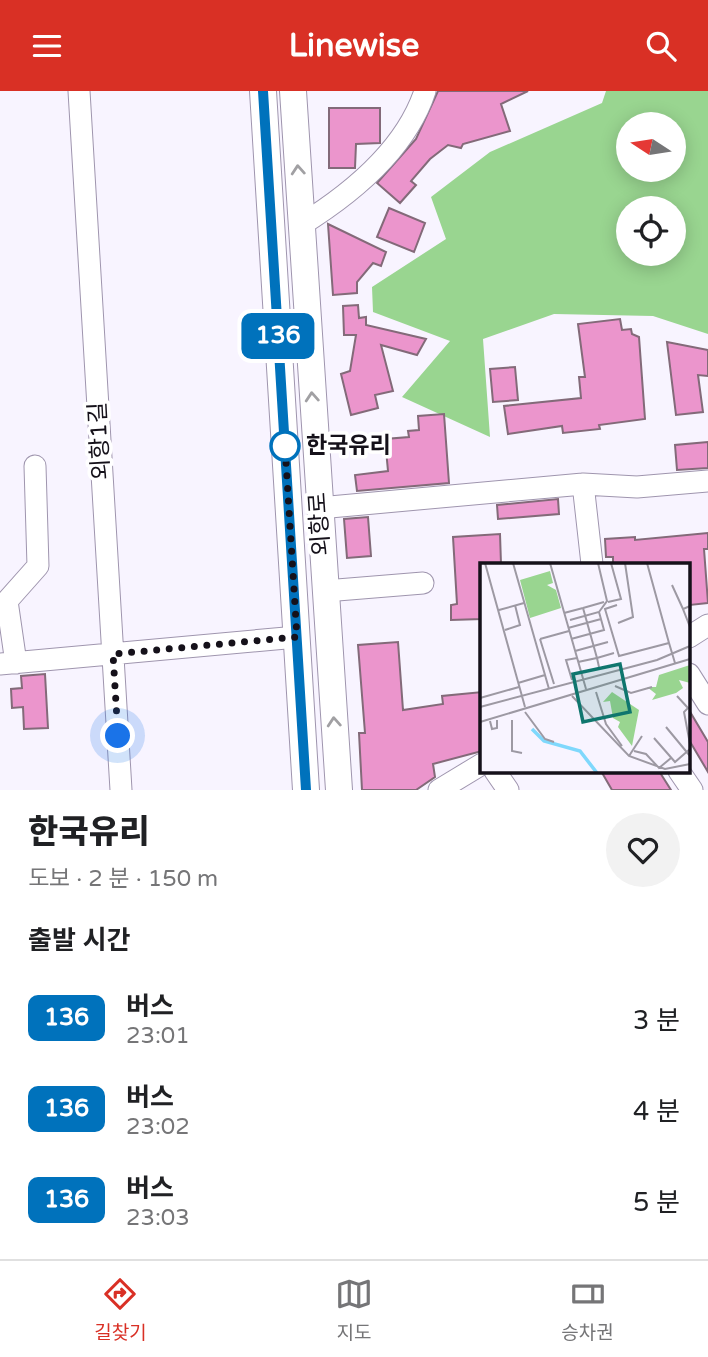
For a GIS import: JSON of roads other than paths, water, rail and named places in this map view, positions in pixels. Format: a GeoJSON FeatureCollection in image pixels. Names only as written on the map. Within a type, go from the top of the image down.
{"type":"FeatureCollection","features":[{"type":"Feature","properties":{"kind":"main road","name":"외항로"},"geometry":{"type":"LineString","coordinates":[[263,91],[306,790]]}},
{"type":"Feature","properties":{"kind":"main road","name":"외항로"},"geometry":{"type":"LineString","coordinates":[[293,91],[339,790]]}},
{"type":"Feature","properties":{"kind":"street","name":"외항1길"},"geometry":{"type":"LineString","coordinates":[[79,91],[121,790]]}},
{"type":"Feature","properties":{"kind":"street"},"geometry":{"type":"LineString","coordinates":[[301,225],[343,199],[380,164],[420,106],[425,91]]}},
{"type":"Feature","properties":{"kind":"street"},"geometry":{"type":"LineString","coordinates":[[35,467],[38,566],[7,601],[8,664],[297,637]]}},
{"type":"Feature","properties":{"kind":"street"},"geometry":{"type":"LineString","coordinates":[[319,508],[583,484],[637,487],[708,481]]}},
{"type":"Feature","properties":{"kind":"street"},"geometry":{"type":"LineString","coordinates":[[583,484],[592,563]]}},
{"type":"Feature","properties":{"kind":"street"},"geometry":{"type":"LineString","coordinates":[[325,591],[424,583]]}},
{"type":"Feature","properties":{"kind":"street"},"geometry":{"type":"LineString","coordinates":[[690,636],[708,625]]}},
{"type":"Feature","properties":{"kind":"street"},"geometry":{"type":"LineString","coordinates":[[690,676],[708,705]]}},
{"type":"Feature","properties":{"kind":"street"},"geometry":{"type":"LineString","coordinates":[[439,790],[480,765]]}},
{"type":"Feature","properties":{"kind":"street"},"geometry":{"type":"LineString","coordinates":[[496,773],[508,790]]}},
{"type":"Feature","properties":{"kind":"street"},"geometry":{"type":"LineString","coordinates":[[680,773],[692,790]]}},
{"type":"Feature","properties":{"kind":"place","name":"한국유리"},"geometry":{"type":"Point","coordinates":[285,446]}}]}
